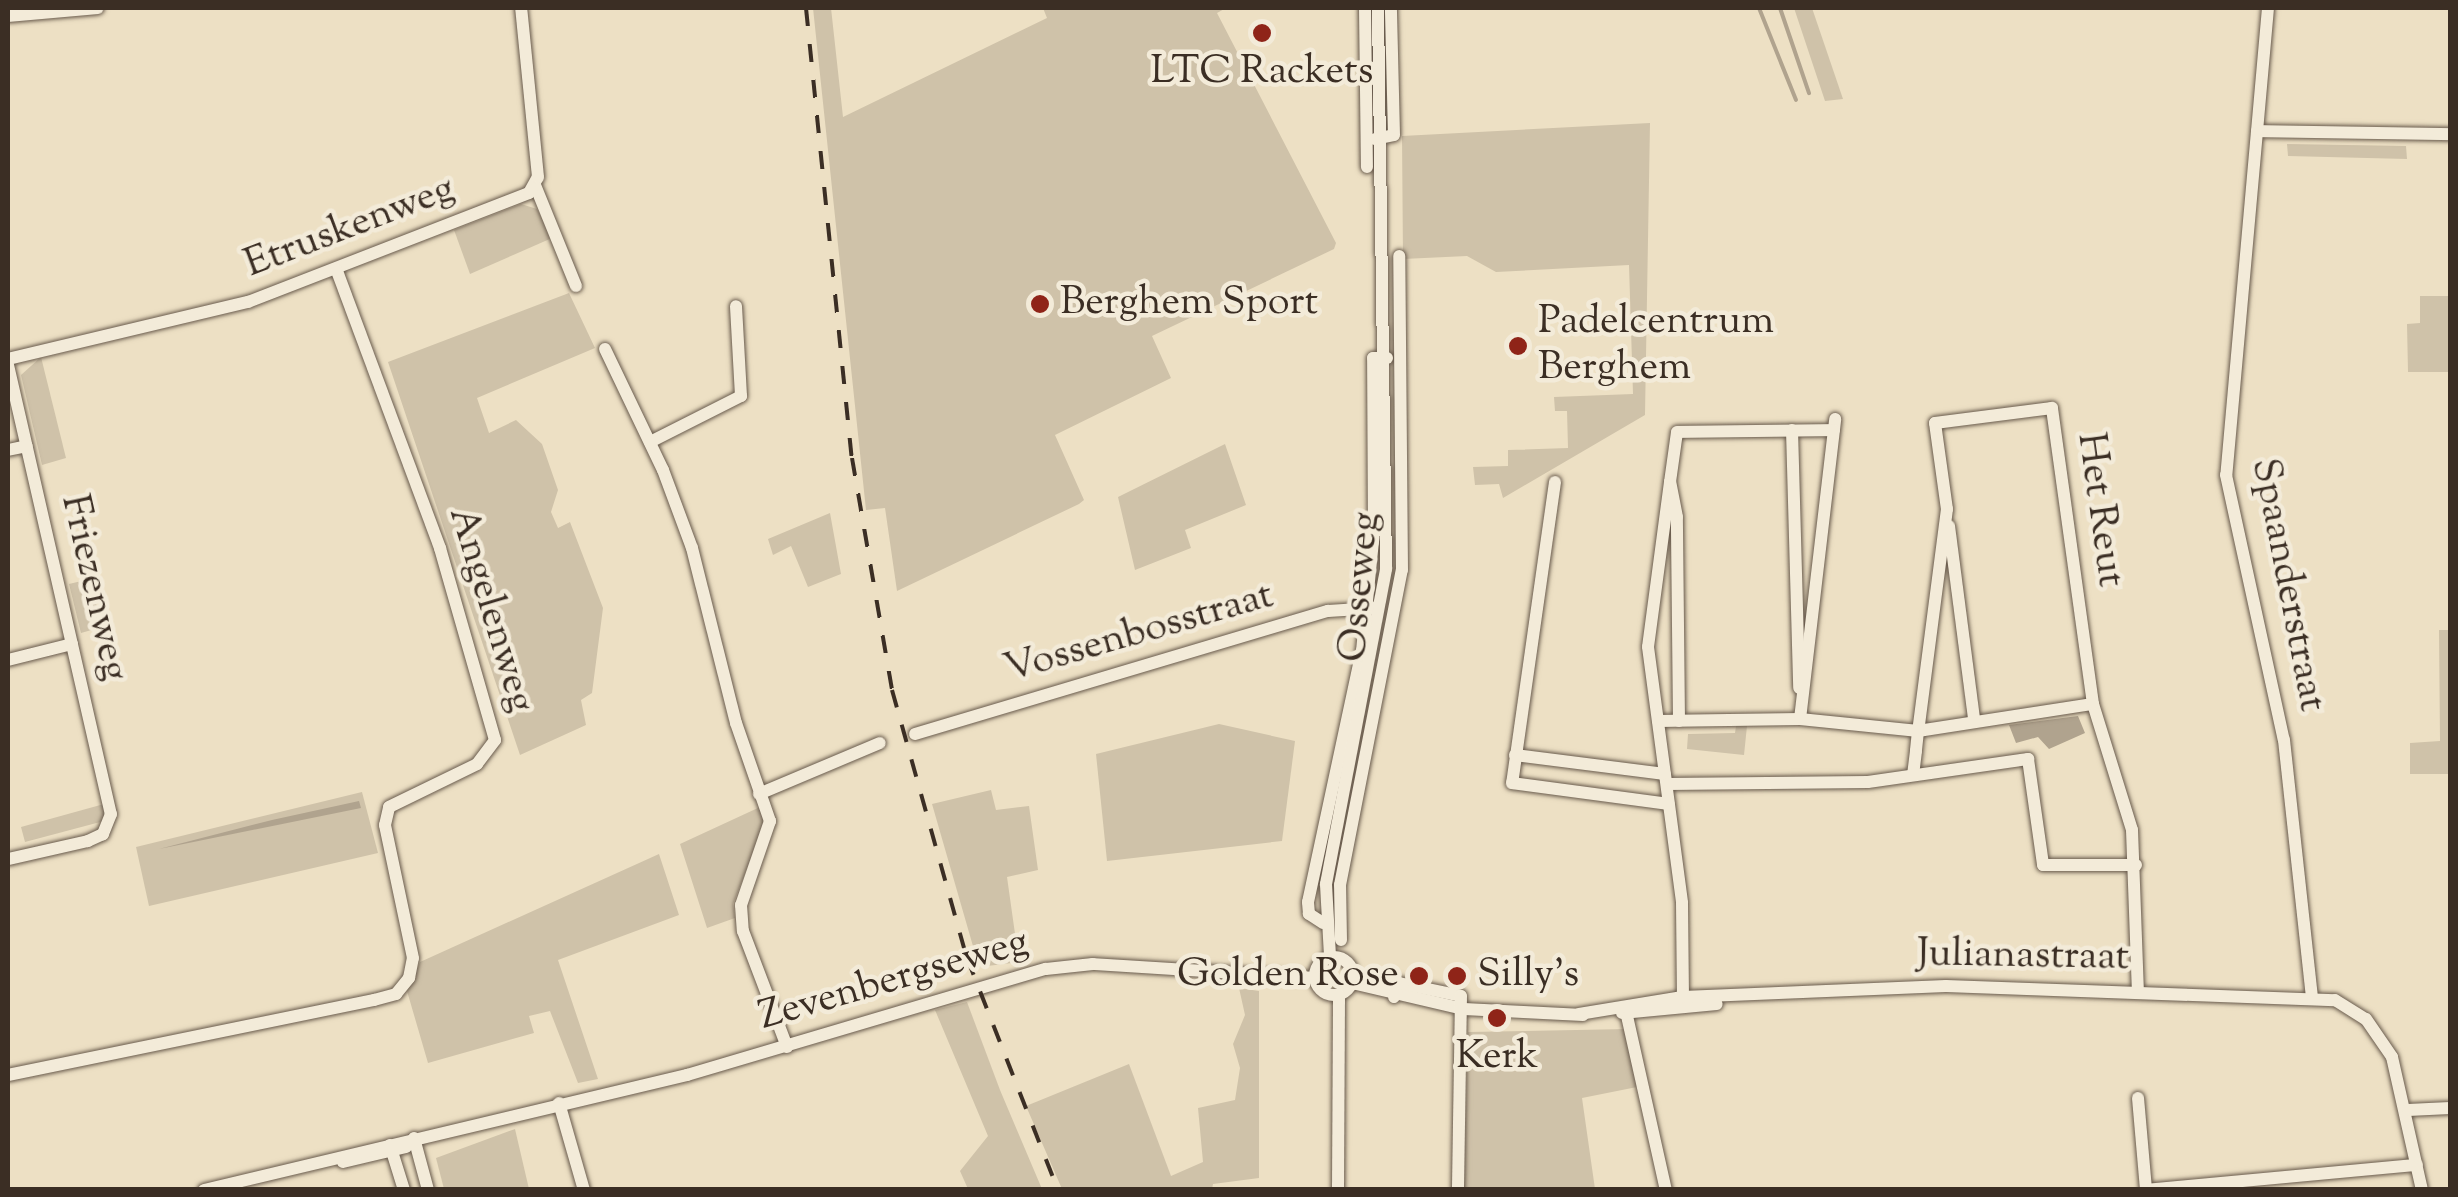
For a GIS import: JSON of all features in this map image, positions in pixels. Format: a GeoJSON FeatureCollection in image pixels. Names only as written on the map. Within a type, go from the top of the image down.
{"type":"FeatureCollection","features":[{"type":"Feature","properties":{"kind":"street"},"geometry":{"type":"LineString","coordinates":[[8,16],[98,8]]}},
{"type":"Feature","properties":{"kind":"street"},"geometry":{"type":"LineString","coordinates":[[521,8],[535,185],[576,286]]}},
{"type":"Feature","properties":{"kind":"street","name":"Osseweg"},"geometry":{"type":"LineString","coordinates":[[1330,956],[1324,923],[1402,576],[1392,274],[1364,8]]}},
{"type":"Feature","properties":{"kind":"street","name":"Osseweg"},"geometry":{"type":"LineString","coordinates":[[1378,8],[1386,44]]}},
{"type":"Feature","properties":{"kind":"street","name":"Osseweg"},"geometry":{"type":"LineString","coordinates":[[1367,167],[1375,138],[1391,8]]}},
{"type":"Feature","properties":{"kind":"street","name":"Spaanderstraat"},"geometry":{"type":"LineString","coordinates":[[2268,8],[2226,475],[2284,740],[2312,996]]}},
{"type":"Feature","properties":{"kind":"street"},"geometry":{"type":"LineString","coordinates":[[2257,131],[2450,134]]}},
{"type":"Feature","properties":{"kind":"street","name":"Etruskenweg"},"geometry":{"type":"LineString","coordinates":[[8,362],[248,302],[337,271],[528,193],[535,185]]}},
{"type":"Feature","properties":{"kind":"street","name":"Osseweg"},"geometry":{"type":"LineString","coordinates":[[1342,940],[1330,902],[1382,610],[1380,358],[1392,274],[1399,256]]}},
{"type":"Feature","properties":{"kind":"street","name":"Angelenweg"},"geometry":{"type":"LineString","coordinates":[[8,1076],[374,1000],[396,994],[409,978],[414,958],[384,825],[389,808],[477,764],[495,740],[414,469],[337,271]]}},
{"type":"Feature","properties":{"kind":"street"},"geometry":{"type":"LineString","coordinates":[[650,442],[740,396],[736,306]]}},
{"type":"Feature","properties":{"kind":"street"},"geometry":{"type":"LineString","coordinates":[[605,349],[650,442],[692,548],[770,831],[741,905],[742,931],[786,1047]]}},
{"type":"Feature","properties":{"kind":"street","name":"Friezenweg"},"geometry":{"type":"LineString","coordinates":[[8,362],[110,826],[88,841],[8,859]]}},
{"type":"Feature","properties":{"kind":"street","name":"Het Reut"},"geometry":{"type":"LineString","coordinates":[[1974,718],[1935,423],[2052,408],[2093,704],[2136,865],[2138,992]]}},
{"type":"Feature","properties":{"kind":"street"},"geometry":{"type":"LineString","coordinates":[[1683,1002],[1684,922],[1648,648],[1677,432],[1792,430],[1835,425],[1800,700]]}},
{"type":"Feature","properties":{"kind":"street"},"geometry":{"type":"LineString","coordinates":[[1792,430],[1800,719]]}},
{"type":"Feature","properties":{"kind":"street","name":"Osseweg"},"geometry":{"type":"LineString","coordinates":[[1324,923],[1309,914],[1308,902],[1341,764],[1367,607],[1380,440]]}},
{"type":"Feature","properties":{"kind":"street"},"geometry":{"type":"LineString","coordinates":[[8,450],[27,446]]}},
{"type":"Feature","properties":{"kind":"street"},"geometry":{"type":"LineString","coordinates":[[1555,482],[1512,783],[1669,804]]}},
{"type":"Feature","properties":{"kind":"street"},"geometry":{"type":"LineString","coordinates":[[1670,482],[1677,516],[1679,721]]}},
{"type":"Feature","properties":{"kind":"street","name":"Het Reut"},"geometry":{"type":"LineString","coordinates":[[1913,776],[1947,509]]}},
{"type":"Feature","properties":{"kind":"street","name":"Vossenbosstraat"},"geometry":{"type":"LineString","coordinates":[[915,734],[1328,612],[1367,607],[1382,610]]}},
{"type":"Feature","properties":{"kind":"street"},"geometry":{"type":"LineString","coordinates":[[8,660],[72,644]]}},
{"type":"Feature","properties":{"kind":"street"},"geometry":{"type":"LineString","coordinates":[[1658,721],[1800,719],[1918,731],[1974,718],[2093,704]]}},
{"type":"Feature","properties":{"kind":"street"},"geometry":{"type":"LineString","coordinates":[[759,794],[880,742]]}},
{"type":"Feature","properties":{"kind":"street"},"geometry":{"type":"LineString","coordinates":[[1515,755],[1666,779],[1913,776],[2028,760],[2043,865],[2136,865]]}},
{"type":"Feature","properties":{"kind":"street"},"geometry":{"type":"LineString","coordinates":[[1338,1190],[1339,995],[1352,983],[1350,965],[1330,956],[1319,963],[1314,978],[1323,992],[1339,995]]}},
{"type":"Feature","properties":{"kind":"street","name":"Zevenbergseweg"},"geometry":{"type":"LineString","coordinates":[[204,1190],[786,1047],[1046,970],[1110,965],[1314,978]]}},
{"type":"Feature","properties":{"kind":"street","name":"Julianastraat"},"geometry":{"type":"LineString","coordinates":[[1352,983],[1394,996],[1400,983],[1461,996],[1464,1009],[1579,1014],[1683,1002],[1946,986],[2312,996]]}},
{"type":"Feature","properties":{"kind":"street"},"geometry":{"type":"LineString","coordinates":[[2312,996],[2335,1000],[2366,1019],[2392,1057],[2408,1110],[2422,1190]]}},
{"type":"Feature","properties":{"kind":"street"},"geometry":{"type":"LineString","coordinates":[[1458,1190],[1464,1009]]}},
{"type":"Feature","properties":{"kind":"street"},"geometry":{"type":"LineString","coordinates":[[1625,1009],[1666,1190]]}},
{"type":"Feature","properties":{"kind":"street"},"geometry":{"type":"LineString","coordinates":[[2138,1098],[2150,1189],[2417,1165]]}},
{"type":"Feature","properties":{"kind":"street"},"geometry":{"type":"LineString","coordinates":[[559,1104],[584,1190]]}},
{"type":"Feature","properties":{"kind":"street"},"geometry":{"type":"LineString","coordinates":[[2408,1110],[2450,1108]]}},
{"type":"Feature","properties":{"kind":"street"},"geometry":{"type":"LineString","coordinates":[[415,1141],[428,1190]]}},
{"type":"Feature","properties":{"kind":"street"},"geometry":{"type":"LineString","coordinates":[[390,1147],[404,1190]]}},
{"type":"Feature","properties":{"kind":"shaded area","name":"Berghem Sport"},"geometry":{"type":"Polygon","coordinates":[[[813,8],[831,8],[843,117],[1047,18],[1043,8],[1226,8],[1217,13],[1336,243],[1334,249],[1152,336],[1171,378],[1055,435],[1084,500],[1079,504],[897,591],[885,508],[866,510],[813,8]]]}},
{"type":"Feature","properties":{"kind":"shaded area"},"geometry":{"type":"Polygon","coordinates":[[[1794,8],[1812,8],[1843,99],[1825,101],[1794,8]]]}},
{"type":"Feature","properties":{"kind":"shaded area"},"geometry":{"type":"Polygon","coordinates":[[[1650,123],[1645,415],[1503,498],[1499,484],[1475,485],[1473,467],[1508,466],[1508,450],[1568,448],[1567,411],[1555,411],[1554,397],[1633,394],[1629,265],[1496,272],[1467,256],[1403,259],[1402,136],[1650,123]]]}},
{"type":"Feature","properties":{"kind":"shaded area"},"geometry":{"type":"Polygon","coordinates":[[[2287,144],[2406,146],[2407,159],[2288,156],[2287,144]]]}},
{"type":"Feature","properties":{"kind":"shaded area"},"geometry":{"type":"Polygon","coordinates":[[[521,204],[537,209],[552,238],[470,274],[454,230],[521,204]]]}},
{"type":"Feature","properties":{"kind":"shaded area"},"geometry":{"type":"Polygon","coordinates":[[[569,293],[595,348],[477,398],[489,433],[516,420],[542,444],[558,490],[551,512],[558,528],[570,522],[603,608],[592,693],[581,700],[586,725],[520,755],[388,362],[569,293]]]}},
{"type":"Feature","properties":{"kind":"shaded area"},"geometry":{"type":"Polygon","coordinates":[[[2420,296],[2450,296],[2450,372],[2408,372],[2407,324],[2420,323],[2420,296]]]}},
{"type":"Feature","properties":{"kind":"shaded area"},"geometry":{"type":"Polygon","coordinates":[[[41,357],[66,458],[42,465],[21,375],[41,357]]]}},
{"type":"Feature","properties":{"kind":"shaded area"},"geometry":{"type":"Polygon","coordinates":[[[1225,444],[1246,505],[1185,530],[1191,548],[1135,570],[1118,497],[1225,444]]]}},
{"type":"Feature","properties":{"kind":"shaded area"},"geometry":{"type":"Polygon","coordinates":[[[830,513],[841,574],[808,587],[791,546],[773,555],[768,539],[830,513]]]}},
{"type":"Feature","properties":{"kind":"shaded area"},"geometry":{"type":"Polygon","coordinates":[[[90,579],[102,627],[81,633],[69,584],[90,579]]]}},
{"type":"Feature","properties":{"kind":"shaded area"},"geometry":{"type":"Polygon","coordinates":[[[2439,630],[2450,630],[2450,774],[2410,774],[2410,743],[2440,741],[2439,630]]]}},
{"type":"Feature","properties":{"kind":"shaded area"},"geometry":{"type":"Polygon","coordinates":[[[2078,716],[2085,733],[2049,749],[2038,737],[2016,743],[2009,725],[2078,716]]]}},
{"type":"Feature","properties":{"kind":"shaded area"},"geometry":{"type":"Polygon","coordinates":[[[1219,724],[1295,741],[1282,841],[1107,861],[1096,754],[1219,724]]]}},
{"type":"Feature","properties":{"kind":"shaded area"},"geometry":{"type":"Polygon","coordinates":[[[1736,726],[1747,726],[1744,755],[1687,749],[1688,734],[1735,733],[1736,726]]]}},
{"type":"Feature","properties":{"kind":"shaded area"},"geometry":{"type":"Polygon","coordinates":[[[991,790],[996,810],[1029,806],[1038,870],[1007,877],[1019,962],[979,967],[932,804],[991,790]]]}},
{"type":"Feature","properties":{"kind":"shaded area"},"geometry":{"type":"Polygon","coordinates":[[[362,792],[378,853],[149,906],[136,847],[362,792]]]}},
{"type":"Feature","properties":{"kind":"shaded area"},"geometry":{"type":"Polygon","coordinates":[[[359,801],[361,808],[159,849],[272,820],[359,801]]]}},
{"type":"Feature","properties":{"kind":"shaded area"},"geometry":{"type":"Polygon","coordinates":[[[104,804],[104,821],[25,842],[21,827],[104,804]]]}},
{"type":"Feature","properties":{"kind":"shaded area"},"geometry":{"type":"Polygon","coordinates":[[[760,807],[764,825],[733,904],[735,918],[707,928],[680,844],[760,807]]]}},
{"type":"Feature","properties":{"kind":"shaded area"},"geometry":{"type":"Polygon","coordinates":[[[659,854],[679,915],[558,960],[598,1079],[578,1083],[550,1011],[529,1016],[534,1033],[428,1063],[407,991],[420,962],[659,854]]]}},
{"type":"Feature","properties":{"kind":"shaded area"},"geometry":{"type":"Polygon","coordinates":[[[1239,988],[1259,991],[1259,1178],[1213,1184],[1212,1189],[1062,1189],[1026,1106],[1129,1064],[1171,1176],[1203,1162],[1198,1108],[1235,1100],[1240,1068],[1233,1044],[1245,1015],[1239,988]]]}},
{"type":"Feature","properties":{"kind":"shaded area"},"geometry":{"type":"Polygon","coordinates":[[[967,1002],[1042,1189],[968,1189],[960,1171],[988,1136],[935,1010],[967,1002]]]}},
{"type":"Feature","properties":{"kind":"shaded area"},"geometry":{"type":"Polygon","coordinates":[[[1628,1029],[1642,1086],[1582,1098],[1595,1189],[1464,1190],[1468,1032],[1628,1029]]]}},
{"type":"Feature","properties":{"kind":"shaded area"},"geometry":{"type":"Polygon","coordinates":[[[515,1129],[529,1189],[444,1189],[436,1158],[515,1129]]]}},
{"type":"Feature","properties":{"kind":"waterway"},"geometry":{"type":"LineString","coordinates":[[1759,8],[1796,100]]}},
{"type":"Feature","properties":{"kind":"waterway"},"geometry":{"type":"LineString","coordinates":[[1780,8],[1809,93]]}},
{"type":"Feature","properties":{"kind":"railway"},"geometry":{"type":"LineString","coordinates":[[806,8],[852,458],[892,690],[967,958],[1058,1190]]}},
{"type":"Feature","properties":{"kind":"place","name":"LTC Rackets"},"geometry":{"type":"Point","coordinates":[1262,33]}},
{"type":"Feature","properties":{"kind":"place","name":"Berghem Sport"},"geometry":{"type":"Point","coordinates":[1040,304]}},
{"type":"Feature","properties":{"kind":"place","name":"Padelcentrum Berghem"},"geometry":{"type":"Point","coordinates":[1518,346]}},
{"type":"Feature","properties":{"kind":"place","name":"Golden Rose"},"geometry":{"type":"Point","coordinates":[1419,976]}},
{"type":"Feature","properties":{"kind":"place","name":"Silly's"},"geometry":{"type":"Point","coordinates":[1457,976]}},
{"type":"Feature","properties":{"kind":"place","name":"Kerk"},"geometry":{"type":"Point","coordinates":[1497,1018]}}]}
